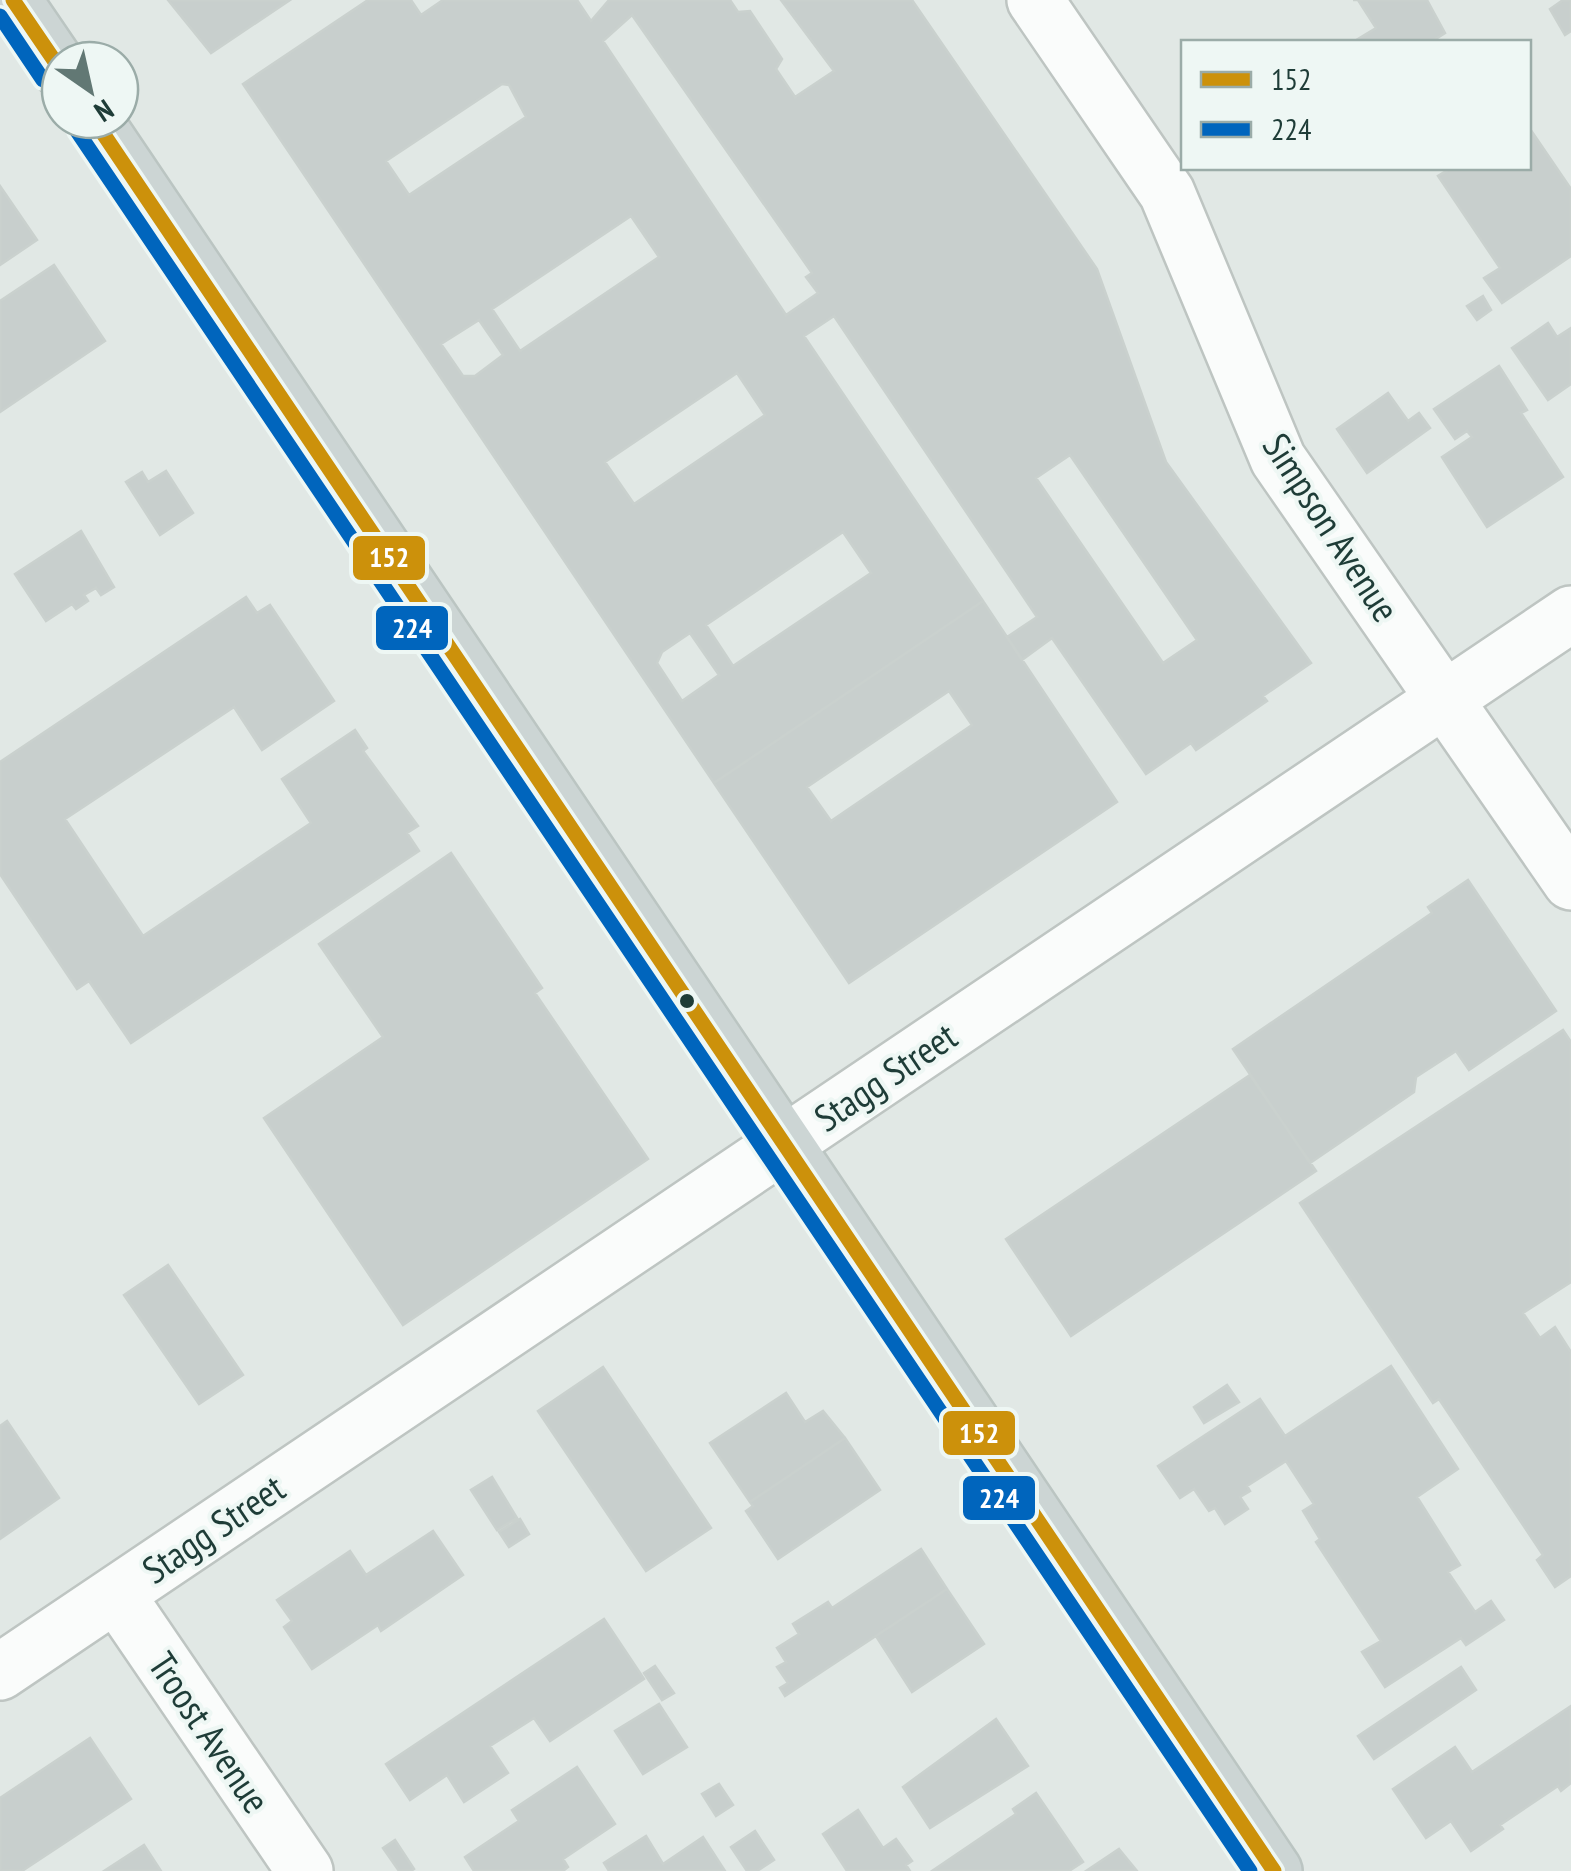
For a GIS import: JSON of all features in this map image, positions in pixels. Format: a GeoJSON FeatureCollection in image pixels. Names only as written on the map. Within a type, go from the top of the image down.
{"type":"FeatureCollection","features":[{"type":"Feature","properties":{"kind":"main road"},"geometry":{"type":"LineString","coordinates":[[13,0],[40,40]]}},
{"type":"Feature","properties":{"kind":"main road"},"geometry":{"type":"LineString","coordinates":[[107,140],[1274,1871]]}},
{"type":"Feature","properties":{"kind":"street","name":"Simpson Avenue"},"geometry":{"type":"LineString","coordinates":[[1035,0],[1166,193],[1278,459],[1571,882]]}},
{"type":"Feature","properties":{"kind":"street","name":"Stagg Street"},"geometry":{"type":"LineString","coordinates":[[0,1672],[1571,614]]}},
{"type":"Feature","properties":{"kind":"street","name":"Troost Avenue"},"geometry":{"type":"LineString","coordinates":[[116,1594],[305,1871]]}},
{"type":"Feature","properties":{"kind":"building"},"geometry":{"type":"Polygon","coordinates":[[[168,0],[290,0],[211,53],[168,0]]]}},
{"type":"Feature","properties":{"kind":"building"},"geometry":{"type":"Polygon","coordinates":[[[368,0],[411,0],[421,15],[443,0],[577,0],[591,21],[609,0],[730,0],[738,12],[750,11],[782,59],[776,69],[795,97],[834,71],[781,0],[912,0],[1097,269],[1166,462],[1311,663],[1263,696],[1267,701],[1196,750],[1191,743],[1146,774],[1052,638],[1022,660],[1007,637],[1037,617],[834,316],[804,336],[983,601],[714,783],[243,84],[368,0]],[[632,15],[603,41],[786,315],[818,293],[806,277],[812,273],[632,15]],[[502,84],[386,161],[409,195],[526,117],[509,85],[502,84]],[[631,216],[492,309],[520,351],[659,257],[631,216]],[[479,320],[441,344],[463,376],[475,376],[503,355],[479,320]],[[737,373],[605,462],[634,504],[765,415],[737,373]],[[1070,455],[1036,478],[1163,663],[1197,640],[1070,455]],[[843,532],[706,625],[733,666],[871,573],[843,532]],[[690,633],[662,652],[657,663],[682,701],[719,675],[690,633]]]}},
{"type":"Feature","properties":{"kind":"building"},"geometry":{"type":"Polygon","coordinates":[[[1358,0],[1427,0],[1445,33],[1434,40],[1356,40],[1376,28],[1358,0]]]}},
{"type":"Feature","properties":{"kind":"building"},"geometry":{"type":"Polygon","coordinates":[[[1563,0],[1571,0],[1571,31],[1565,35],[1550,9],[1563,0]]]}},
{"type":"Feature","properties":{"kind":"building"},"geometry":{"type":"Polygon","coordinates":[[[1531,130],[1571,189],[1571,256],[1502,303],[1484,278],[1500,268],[1438,176],[1448,170],[1531,170],[1531,130]]]}},
{"type":"Feature","properties":{"kind":"building"},"geometry":{"type":"Polygon","coordinates":[[[0,186],[37,240],[0,265],[0,186]]]}},
{"type":"Feature","properties":{"kind":"building"},"geometry":{"type":"Polygon","coordinates":[[[54,265],[105,341],[0,412],[0,301],[54,265]]]}},
{"type":"Feature","properties":{"kind":"building"},"geometry":{"type":"Polygon","coordinates":[[[1483,296],[1491,310],[1477,320],[1467,306],[1483,296]]]}},
{"type":"Feature","properties":{"kind":"building"},"geometry":{"type":"Polygon","coordinates":[[[1548,323],[1557,337],[1571,328],[1571,384],[1548,400],[1512,348],[1548,323]]]}},
{"type":"Feature","properties":{"kind":"building"},"geometry":{"type":"Polygon","coordinates":[[[1499,366],[1527,410],[1521,413],[1563,477],[1487,527],[1442,457],[1472,437],[1467,431],[1455,439],[1434,409],[1499,366]]]}},
{"type":"Feature","properties":{"kind":"building"},"geometry":{"type":"Polygon","coordinates":[[[1388,393],[1408,421],[1419,413],[1430,428],[1367,473],[1337,429],[1388,393]]]}},
{"type":"Feature","properties":{"kind":"building"},"geometry":{"type":"Polygon","coordinates":[[[166,471],[193,513],[160,535],[126,482],[142,472],[148,482],[166,471]]]}},
{"type":"Feature","properties":{"kind":"building"},"geometry":{"type":"Polygon","coordinates":[[[81,531],[114,587],[101,595],[96,588],[84,595],[88,601],[76,609],[72,604],[46,621],[15,574],[81,531]]]}},
{"type":"Feature","properties":{"kind":"building"},"geometry":{"type":"Polygon","coordinates":[[[246,597],[257,613],[270,605],[334,701],[262,750],[234,707],[65,819],[143,936],[311,823],[282,779],[355,730],[367,748],[363,751],[418,826],[407,833],[419,851],[131,1043],[89,981],[77,989],[0,874],[0,762],[246,597]]]}},
{"type":"Feature","properties":{"kind":"building"},"geometry":{"type":"Polygon","coordinates":[[[983,601],[1117,802],[849,983],[714,783],[983,601]],[[949,691],[807,787],[831,821],[972,725],[949,691]]]}},
{"type":"Feature","properties":{"kind":"building"},"geometry":{"type":"Polygon","coordinates":[[[451,853],[542,988],[535,993],[648,1159],[403,1325],[264,1118],[383,1037],[319,944],[451,853]]]}},
{"type":"Feature","properties":{"kind":"building"},"geometry":{"type":"Polygon","coordinates":[[[1468,880],[1556,1011],[1469,1070],[1456,1051],[1416,1077],[1414,1092],[1310,1163],[1233,1049],[1432,913],[1428,907],[1468,880]]]}},
{"type":"Feature","properties":{"kind":"building"},"geometry":{"type":"Polygon","coordinates":[[[1563,1030],[1571,1042],[1571,1282],[1523,1313],[1540,1338],[1555,1327],[1571,1352],[1571,1576],[1555,1587],[1537,1560],[1543,1555],[1439,1399],[1433,1403],[1300,1203],[1563,1030]]]}},
{"type":"Feature","properties":{"kind":"building"},"geometry":{"type":"Polygon","coordinates":[[[1250,1075],[1316,1171],[1071,1336],[1006,1239],[1250,1075]]]}},
{"type":"Feature","properties":{"kind":"building"},"geometry":{"type":"Polygon","coordinates":[[[168,1265],[243,1375],[199,1404],[124,1295],[168,1265]]]}},
{"type":"Feature","properties":{"kind":"building"},"geometry":{"type":"Polygon","coordinates":[[[1391,1366],[1458,1469],[1417,1497],[1460,1565],[1448,1572],[1475,1612],[1491,1601],[1504,1620],[1466,1645],[1461,1638],[1385,1687],[1362,1652],[1381,1641],[1316,1542],[1320,1539],[1303,1511],[1314,1504],[1286,1461],[1247,1486],[1250,1491],[1240,1497],[1248,1509],[1225,1524],[1215,1508],[1209,1511],[1194,1489],[1180,1498],[1158,1466],[1260,1399],[1285,1436],[1391,1366]]]}},
{"type":"Feature","properties":{"kind":"building"},"geometry":{"type":"Polygon","coordinates":[[[603,1367],[711,1528],[646,1571],[538,1411],[603,1367]]]}},
{"type":"Feature","properties":{"kind":"building"},"geometry":{"type":"Polygon","coordinates":[[[1227,1385],[1239,1402],[1204,1423],[1194,1407],[1227,1385]]]}},
{"type":"Feature","properties":{"kind":"building"},"geometry":{"type":"Polygon","coordinates":[[[786,1393],[805,1422],[823,1411],[845,1438],[750,1502],[710,1443],[786,1393]]]}},
{"type":"Feature","properties":{"kind":"building"},"geometry":{"type":"Polygon","coordinates":[[[7,1421],[59,1498],[0,1539],[0,1426],[7,1421]]]}},
{"type":"Feature","properties":{"kind":"building"},"geometry":{"type":"Polygon","coordinates":[[[845,1438],[880,1490],[778,1559],[746,1511],[753,1506],[750,1502],[845,1438]]]}},
{"type":"Feature","properties":{"kind":"building"},"geometry":{"type":"Polygon","coordinates":[[[492,1477],[517,1518],[497,1530],[471,1490],[492,1477]]]}},
{"type":"Feature","properties":{"kind":"building"},"geometry":{"type":"Polygon","coordinates":[[[520,1519],[529,1534],[509,1547],[499,1532],[520,1519]]]}},
{"type":"Feature","properties":{"kind":"building"},"geometry":{"type":"Polygon","coordinates":[[[433,1531],[463,1575],[381,1631],[378,1625],[312,1669],[284,1627],[292,1621],[277,1600],[350,1551],[366,1575],[433,1531]]]}},
{"type":"Feature","properties":{"kind":"building"},"geometry":{"type":"Polygon","coordinates":[[[921,1549],[947,1589],[785,1696],[780,1688],[788,1683],[777,1667],[786,1662],[777,1648],[799,1634],[793,1624],[828,1602],[832,1608],[921,1549]]]}},
{"type":"Feature","properties":{"kind":"building"},"geometry":{"type":"Polygon","coordinates":[[[947,1589],[984,1644],[912,1692],[876,1636],[947,1589]]]}},
{"type":"Feature","properties":{"kind":"building"},"geometry":{"type":"Polygon","coordinates":[[[604,1619],[644,1679],[550,1741],[534,1718],[490,1746],[508,1773],[464,1802],[447,1775],[410,1800],[386,1764],[604,1619]]]}},
{"type":"Feature","properties":{"kind":"building"},"geometry":{"type":"Polygon","coordinates":[[[655,1666],[674,1693],[662,1700],[644,1673],[655,1666]]]}},
{"type":"Feature","properties":{"kind":"building"},"geometry":{"type":"Polygon","coordinates":[[[1461,1667],[1476,1690],[1374,1759],[1358,1736],[1461,1667]]]}},
{"type":"Feature","properties":{"kind":"building"},"geometry":{"type":"Polygon","coordinates":[[[659,1704],[687,1747],[643,1774],[615,1731],[659,1704]]]}},
{"type":"Feature","properties":{"kind":"building"},"geometry":{"type":"Polygon","coordinates":[[[1571,1706],[1571,1783],[1561,1791],[1558,1786],[1500,1825],[1503,1829],[1471,1851],[1451,1821],[1426,1838],[1393,1789],[1455,1747],[1472,1772],[1571,1706]]]}},
{"type":"Feature","properties":{"kind":"building"},"geometry":{"type":"Polygon","coordinates":[[[996,1719],[1028,1766],[930,1828],[903,1787],[996,1719]]]}},
{"type":"Feature","properties":{"kind":"building"},"geometry":{"type":"Polygon","coordinates":[[[90,1738],[131,1799],[22,1871],[0,1871],[0,1798],[90,1738]]]}},
{"type":"Feature","properties":{"kind":"building"},"geometry":{"type":"Polygon","coordinates":[[[577,1767],[615,1824],[563,1859],[568,1867],[563,1871],[474,1871],[465,1857],[519,1821],[512,1810],[577,1767]]]}},
{"type":"Feature","properties":{"kind":"building"},"geometry":{"type":"Polygon","coordinates":[[[719,1784],[733,1805],[716,1816],[702,1794],[719,1784]]]}},
{"type":"Feature","properties":{"kind":"building"},"geometry":{"type":"Polygon","coordinates":[[[1036,1793],[1083,1862],[1069,1871],[932,1871],[1016,1814],[1013,1809],[1036,1793]]]}},
{"type":"Feature","properties":{"kind":"building"},"geometry":{"type":"Polygon","coordinates":[[[858,1810],[883,1848],[896,1839],[912,1861],[906,1865],[910,1871],[847,1871],[823,1834],[858,1810]]]}},
{"type":"Feature","properties":{"kind":"building"},"geometry":{"type":"Polygon","coordinates":[[[755,1831],[774,1860],[757,1871],[747,1871],[731,1847],[755,1831]]]}},
{"type":"Feature","properties":{"kind":"building"},"geometry":{"type":"Polygon","coordinates":[[[646,1836],[663,1864],[703,1837],[725,1871],[609,1871],[604,1863],[646,1836]]]}},
{"type":"Feature","properties":{"kind":"building"},"geometry":{"type":"Polygon","coordinates":[[[395,1840],[414,1869],[411,1871],[399,1871],[383,1848],[395,1840]]]}},
{"type":"Feature","properties":{"kind":"building"},"geometry":{"type":"Polygon","coordinates":[[[144,1845],[161,1871],[104,1871],[144,1845]]]}},
{"type":"Feature","properties":{"kind":"building"},"geometry":{"type":"Polygon","coordinates":[[[1119,1849],[1137,1871],[1086,1871],[1119,1849]]]}},
{"type":"Feature","properties":{"kind":"transit line","name":"152"},"geometry":{"type":"LineString","coordinates":[[13,0],[40,40]]}},
{"type":"Feature","properties":{"kind":"transit line","name":"224"},"geometry":{"type":"LineString","coordinates":[[0,16],[40,76]]}},
{"type":"Feature","properties":{"kind":"transit line","name":"224"},"geometry":{"type":"LineString","coordinates":[[83,140],[1250,1871]]}},
{"type":"Feature","properties":{"kind":"transit line","name":"152"},"geometry":{"type":"LineString","coordinates":[[107,140],[1274,1871]]}}]}
